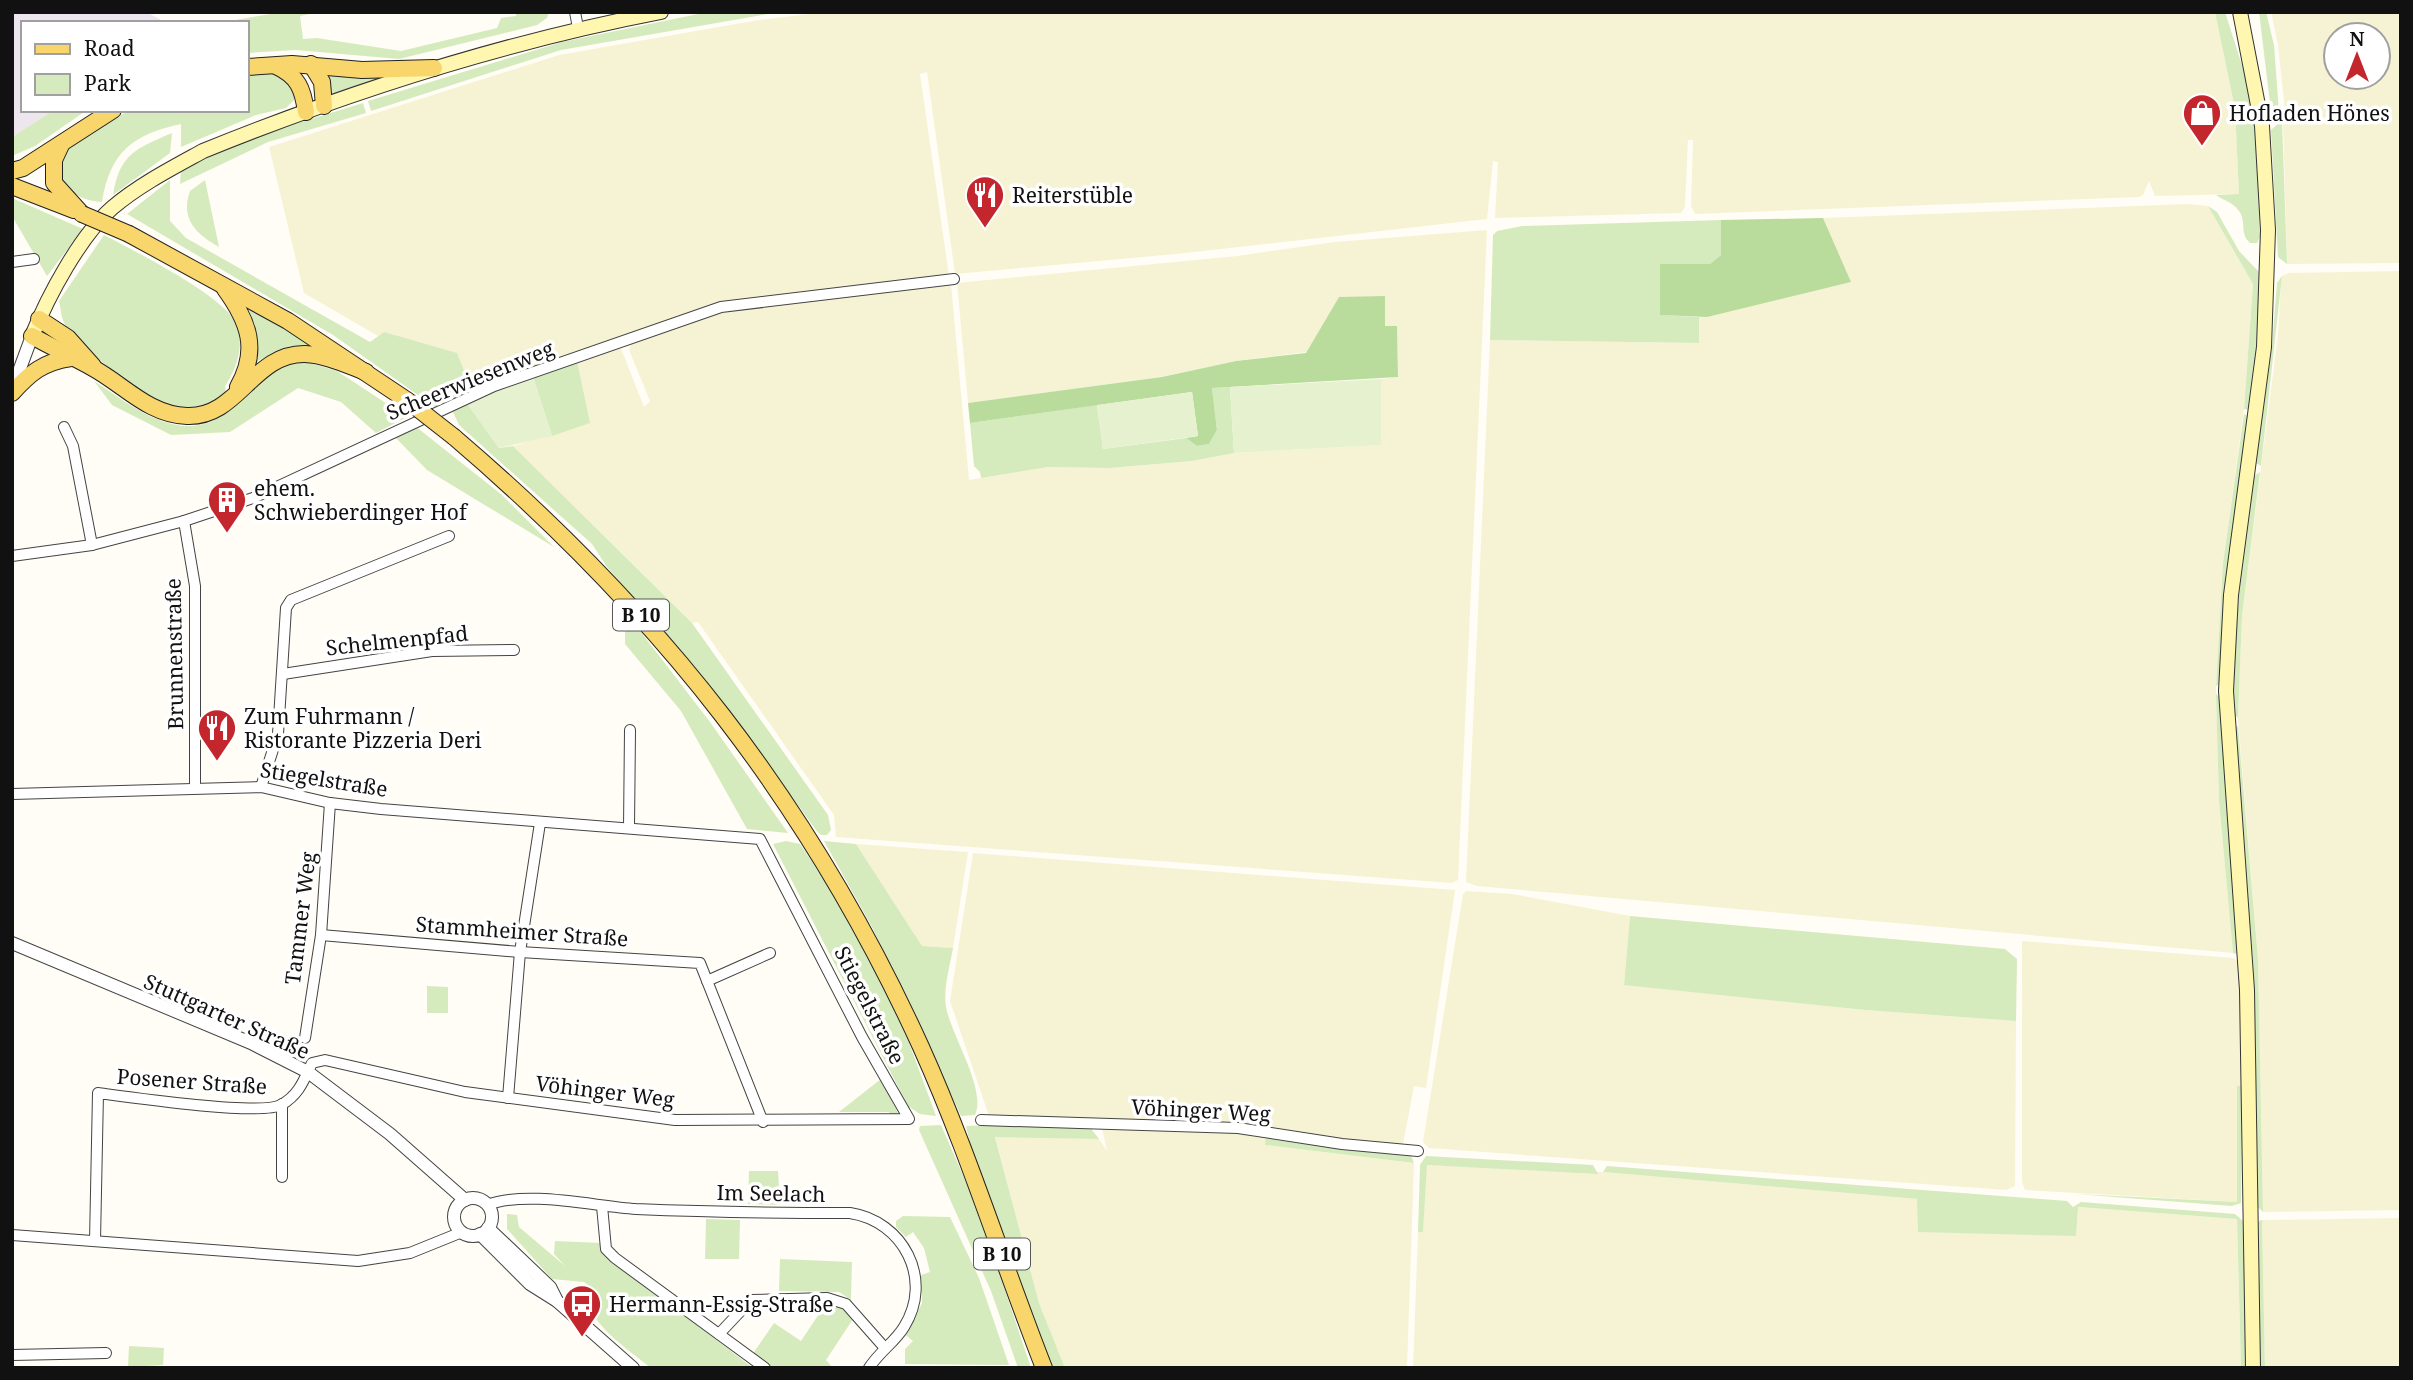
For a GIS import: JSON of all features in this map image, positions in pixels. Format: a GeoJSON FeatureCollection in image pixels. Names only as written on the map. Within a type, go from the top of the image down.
{"type":"FeatureCollection","features":[{"type":"Feature","properties":{"kind":"main road"},"geometry":{"type":"LineString","coordinates":[[366,372],[319,356],[296,354],[272,362],[232,398],[207,414],[185,416],[171,414],[141,401],[94,368],[32,336],[38,319],[74,259],[111,209],[168,170],[204,151],[434,68],[578,28],[662,12]]}},
{"type":"Feature","properties":{"kind":"main road"},"geometry":{"type":"LineString","coordinates":[[2240,12],[2263,126],[2268,230],[2264,347],[2236,553],[2227,659],[2231,789],[2248,990],[2253,1368]]}},
{"type":"Feature","properties":{"kind":"main road"},"geometry":{"type":"LineString","coordinates":[[248,67],[311,64],[362,70],[434,68]]}},
{"type":"Feature","properties":{"kind":"main road"},"geometry":{"type":"LineString","coordinates":[[311,64],[323,82],[324,106]]}},
{"type":"Feature","properties":{"kind":"main road"},"geometry":{"type":"LineString","coordinates":[[276,66],[296,79],[306,112]]}},
{"type":"Feature","properties":{"kind":"main road"},"geometry":{"type":"LineString","coordinates":[[12,171],[61,145],[110,112]]}},
{"type":"Feature","properties":{"kind":"main road"},"geometry":{"type":"LineString","coordinates":[[61,145],[54,160],[54,183],[82,214]]}},
{"type":"Feature","properties":{"kind":"main road","name":"B 10"},"geometry":{"type":"LineString","coordinates":[[12,186],[129,234],[222,284],[288,321],[408,401],[454,437],[570,540],[687,668],[799,820],[881,963],[943,1099],[1044,1368]]}},
{"type":"Feature","properties":{"kind":"main road"},"geometry":{"type":"LineString","coordinates":[[222,284],[238,307],[250,339],[248,364],[232,398]]}},
{"type":"Feature","properties":{"kind":"main road"},"geometry":{"type":"LineString","coordinates":[[38,319],[68,338],[94,368]]}},
{"type":"Feature","properties":{"kind":"main road"},"geometry":{"type":"LineString","coordinates":[[12,392],[36,368],[54,360],[71,358]]}},
{"type":"Feature","properties":{"kind":"street"},"geometry":{"type":"LineString","coordinates":[[575,12],[578,28]]}},
{"type":"Feature","properties":{"kind":"street"},"geometry":{"type":"LineString","coordinates":[[12,262],[34,259]]}},
{"type":"Feature","properties":{"kind":"street","name":"Scheerwiesenweg"},"geometry":{"type":"LineString","coordinates":[[12,556],[92,545],[184,521],[253,498],[494,386],[721,307],[954,279]]}},
{"type":"Feature","properties":{"kind":"street"},"geometry":{"type":"LineString","coordinates":[[12,392],[32,336]]}},
{"type":"Feature","properties":{"kind":"street"},"geometry":{"type":"LineString","coordinates":[[64,427],[73,446],[92,545]]}},
{"type":"Feature","properties":{"kind":"street","name":"Brunnenstraße"},"geometry":{"type":"LineString","coordinates":[[184,521],[195,586],[195,787]]}},
{"type":"Feature","properties":{"kind":"street"},"geometry":{"type":"LineString","coordinates":[[261,787],[278,734],[284,674],[286,608],[291,600],[449,536]]}},
{"type":"Feature","properties":{"kind":"street","name":"Schelmenpfad"},"geometry":{"type":"LineString","coordinates":[[284,674],[432,651],[514,650]]}},
{"type":"Feature","properties":{"kind":"street"},"geometry":{"type":"LineString","coordinates":[[629,828],[630,730]]}},
{"type":"Feature","properties":{"kind":"street","name":"Stiegelstraße"},"geometry":{"type":"LineString","coordinates":[[12,794],[261,787],[330,803],[540,823],[760,839],[862,1037],[909,1119]]}},
{"type":"Feature","properties":{"kind":"street","name":"Tammer Weg"},"geometry":{"type":"LineString","coordinates":[[305,1038],[321,935],[330,803]]}},
{"type":"Feature","properties":{"kind":"street"},"geometry":{"type":"LineString","coordinates":[[508,1098],[520,952],[540,823]]}},
{"type":"Feature","properties":{"kind":"street","name":"Stammheimer Straße"},"geometry":{"type":"LineString","coordinates":[[321,935],[520,952],[700,962],[763,1122]]}},
{"type":"Feature","properties":{"kind":"street","name":"Stuttgarter Straße"},"geometry":{"type":"LineString","coordinates":[[12,943],[251,1043],[308,1072],[390,1134],[462,1203],[480,1199],[488,1205]]}},
{"type":"Feature","properties":{"kind":"street"},"geometry":{"type":"LineString","coordinates":[[707,981],[770,953]]}},
{"type":"Feature","properties":{"kind":"street","name":"Vöhinger Weg"},"geometry":{"type":"LineString","coordinates":[[308,1072],[312,1063],[332,1060],[422,1085],[675,1120],[763,1122],[909,1119]]}},
{"type":"Feature","properties":{"kind":"street","name":"Posener Straße"},"geometry":{"type":"LineString","coordinates":[[95,1241],[98,1093],[171,1103],[274,1108],[301,1088],[308,1072]]}},
{"type":"Feature","properties":{"kind":"street"},"geometry":{"type":"LineString","coordinates":[[282,1104],[282,1177]]}},
{"type":"Feature","properties":{"kind":"street","name":"Vöhinger Weg"},"geometry":{"type":"LineString","coordinates":[[981,1120],[1238,1128],[1342,1144],[1418,1151]]}},
{"type":"Feature","properties":{"kind":"street","name":"Im Seelach"},"geometry":{"type":"LineString","coordinates":[[488,1205],[511,1200],[602,1206],[850,1213],[876,1220],[900,1239],[916,1279],[916,1302],[905,1326],[884,1347],[869,1368]]}},
{"type":"Feature","properties":{"kind":"street"},"geometry":{"type":"LineString","coordinates":[[462,1203],[454,1215],[459,1228],[471,1235],[484,1231],[492,1219],[488,1205]]}},
{"type":"Feature","properties":{"kind":"street"},"geometry":{"type":"LineString","coordinates":[[602,1206],[606,1249],[765,1368]]}},
{"type":"Feature","properties":{"kind":"street"},"geometry":{"type":"LineString","coordinates":[[12,1235],[358,1261],[410,1253],[441,1240],[459,1228]]}},
{"type":"Feature","properties":{"kind":"street"},"geometry":{"type":"LineString","coordinates":[[484,1231],[530,1284],[557,1301],[633,1368]]}},
{"type":"Feature","properties":{"kind":"street"},"geometry":{"type":"LineString","coordinates":[[719,1334],[751,1300],[827,1298],[846,1304],[884,1347]]}},
{"type":"Feature","properties":{"kind":"street"},"geometry":{"type":"LineString","coordinates":[[12,1355],[106,1353]]}},
{"type":"Feature","properties":{"kind":"shaded area"},"geometry":{"type":"Polygon","coordinates":[[[12,12],[146,12],[163,21],[21,21],[21,112],[51,112],[12,137],[12,12]]]}},
{"type":"Feature","properties":{"kind":"shaded area"},"geometry":{"type":"Polygon","coordinates":[[[824,12],[2215,12],[2235,109],[2239,194],[2155,196],[2149,181],[2143,195],[2139,197],[1695,214],[1691,206],[1693,140],[1688,140],[1685,207],[1681,213],[1495,218],[1498,162],[1493,161],[1487,219],[1176,254],[955,274],[927,72],[920,74],[949,276],[722,303],[472,391],[384,332],[378,336],[304,293],[269,147],[559,55],[753,21],[824,12]]]}},
{"type":"Feature","properties":{"kind":"shaded area"},"geometry":{"type":"Polygon","coordinates":[[[2271,12],[2401,12],[2401,263],[2287,264],[2283,120],[2285,110],[2278,45],[2271,12]]]}},
{"type":"Feature","properties":{"kind":"shaded area"},"geometry":{"type":"Polygon","coordinates":[[[2188,204],[2208,206],[2253,284],[2244,409],[2223,563],[2216,686],[2219,801],[2233,953],[1477,886],[1466,882],[1490,340],[1699,343],[1699,317],[1850,282],[1823,218],[2188,204]]]}},
{"type":"Feature","properties":{"kind":"shaded area"},"geometry":{"type":"Polygon","coordinates":[[[1487,230],[1458,880],[1452,883],[836,837],[834,815],[698,622],[692,623],[513,446],[589,423],[577,361],[620,346],[644,407],[650,401],[629,350],[632,342],[724,310],[951,284],[969,480],[1048,467],[1110,468],[1192,461],[1233,453],[1381,445],[1381,379],[1398,377],[1397,326],[1385,326],[1339,297],[1307,352],[1236,361],[1162,377],[968,403],[957,283],[1237,256],[1335,242],[1487,230]]]}},
{"type":"Feature","properties":{"kind":"shaded area"},"geometry":{"type":"Polygon","coordinates":[[[2401,271],[2401,1210],[2263,1212],[2258,959],[2238,718],[2242,616],[2278,335],[2281,282],[2282,276],[2289,273],[2401,271]]]}},
{"type":"Feature","properties":{"kind":"shaded area"},"geometry":{"type":"Polygon","coordinates":[[[856,844],[968,852],[953,948],[922,946],[856,844]]]}},
{"type":"Feature","properties":{"kind":"shaded area"},"geometry":{"type":"Polygon","coordinates":[[[973,853],[1455,890],[1426,1088],[1414,1086],[1403,1144],[1343,1140],[1239,1122],[989,1116],[950,1001],[973,853]]]}},
{"type":"Feature","properties":{"kind":"shaded area"},"geometry":{"type":"Polygon","coordinates":[[[1466,891],[1512,894],[1630,916],[1624,984],[1865,1010],[2016,1021],[2015,1186],[2006,1190],[1429,1148],[1423,1142],[1463,894],[1466,891]]]}},
{"type":"Feature","properties":{"kind":"shaded area"},"geometry":{"type":"Polygon","coordinates":[[[2022,941],[2233,958],[2240,963],[2242,1086],[2237,1086],[2237,1202],[2025,1190],[2022,1182],[2022,941]]]}},
{"type":"Feature","properties":{"kind":"shaded area"},"geometry":{"type":"Polygon","coordinates":[[[1102,1128],[1226,1131],[1266,1135],[1266,1145],[1414,1163],[1407,1368],[1065,1368],[1039,1303],[995,1136],[1099,1139],[1107,1151],[1102,1128]]]}},
{"type":"Feature","properties":{"kind":"shaded area"},"geometry":{"type":"Polygon","coordinates":[[[1426,1165],[1603,1172],[1918,1199],[1918,1231],[2076,1236],[2077,1207],[2237,1219],[2241,1368],[1413,1368],[1418,1232],[1423,1232],[1426,1165]]]}},
{"type":"Feature","properties":{"kind":"shaded area"},"geometry":{"type":"Polygon","coordinates":[[[2401,1218],[2401,1368],[2265,1368],[2262,1220],[2401,1218]]]}},
{"type":"Feature","properties":{"kind":"green space"},"geometry":{"type":"Polygon","coordinates":[[[283,12],[318,12],[300,16],[303,39],[317,38],[401,51],[497,28],[501,18],[516,16],[516,12],[549,12],[547,18],[537,25],[399,59],[296,50],[248,53],[248,21],[229,21],[283,12]]]}},
{"type":"Feature","properties":{"kind":"green space"},"geometry":{"type":"Polygon","coordinates":[[[708,12],[780,12],[561,50],[371,111],[368,101],[562,42],[708,12]]]}},
{"type":"Feature","properties":{"kind":"green space"},"geometry":{"type":"Polygon","coordinates":[[[2215,12],[2225,12],[2246,78],[2256,129],[2260,237],[2257,243],[2250,243],[2247,239],[2243,219],[2236,208],[2216,195],[2239,194],[2235,109],[2215,12]]]}},
{"type":"Feature","properties":{"kind":"green space"},"geometry":{"type":"Polygon","coordinates":[[[2259,12],[2266,12],[2274,45],[2279,113],[2274,115],[2271,111],[2259,12]]]}},
{"type":"Feature","properties":{"kind":"green space"},"geometry":{"type":"Polygon","coordinates":[[[434,68],[324,106],[317,72],[434,68]]]}},
{"type":"Feature","properties":{"kind":"green space"},"geometry":{"type":"Polygon","coordinates":[[[268,71],[285,73],[295,86],[295,99],[286,108],[256,115],[181,147],[181,124],[150,133],[137,140],[118,158],[111,170],[102,202],[74,193],[60,175],[60,163],[67,151],[92,131],[127,112],[248,112],[248,74],[268,71]]]}},
{"type":"Feature","properties":{"kind":"green space"},"geometry":{"type":"Polygon","coordinates":[[[363,103],[366,113],[268,142],[180,184],[181,170],[233,143],[363,103]]]}},
{"type":"Feature","properties":{"kind":"green space"},"geometry":{"type":"Polygon","coordinates":[[[51,112],[84,112],[35,146],[12,156],[12,137],[51,112]]]}},
{"type":"Feature","properties":{"kind":"green space"},"geometry":{"type":"Polygon","coordinates":[[[2282,120],[2287,264],[2278,257],[2271,130],[2282,120]]]}},
{"type":"Feature","properties":{"kind":"green space"},"geometry":{"type":"Polygon","coordinates":[[[172,133],[170,153],[113,195],[125,161],[139,149],[172,133]]]}},
{"type":"Feature","properties":{"kind":"green space"},"geometry":{"type":"Polygon","coordinates":[[[170,180],[170,221],[186,238],[370,342],[384,332],[457,353],[472,391],[435,407],[333,335],[127,214],[170,180]]]}},
{"type":"Feature","properties":{"kind":"green space"},"geometry":{"type":"Polygon","coordinates":[[[205,180],[219,247],[197,231],[187,210],[190,191],[205,180]]]}},
{"type":"Feature","properties":{"kind":"green space"},"geometry":{"type":"Polygon","coordinates":[[[12,198],[83,229],[47,276],[12,216],[12,198]]]}},
{"type":"Feature","properties":{"kind":"green space"},"geometry":{"type":"Polygon","coordinates":[[[2208,206],[2217,212],[2239,251],[2259,272],[2256,377],[2250,410],[2244,409],[2253,284],[2208,206]]]}},
{"type":"Feature","properties":{"kind":"green space"},"geometry":{"type":"Polygon","coordinates":[[[1823,218],[1851,282],[1707,317],[1660,315],[1660,264],[1710,264],[1721,255],[1721,220],[1823,218]]]}},
{"type":"Feature","properties":{"kind":"green space"},"geometry":{"type":"Polygon","coordinates":[[[1721,220],[1721,255],[1710,264],[1660,264],[1661,315],[1699,317],[1699,343],[1490,340],[1493,235],[1497,231],[1522,226],[1721,220]]]}},
{"type":"Feature","properties":{"kind":"green space"},"geometry":{"type":"Polygon","coordinates":[[[104,235],[198,288],[230,314],[237,325],[239,349],[236,365],[225,386],[226,393],[218,399],[204,407],[188,410],[174,408],[158,401],[122,378],[66,326],[59,301],[104,235]]]}},
{"type":"Feature","properties":{"kind":"green space"},"geometry":{"type":"Polygon","coordinates":[[[2282,276],[2261,466],[2256,463],[2272,346],[2277,283],[2282,276]]]}},
{"type":"Feature","properties":{"kind":"green space"},"geometry":{"type":"Polygon","coordinates":[[[1385,296],[1385,326],[1397,326],[1398,377],[1212,388],[1217,430],[1209,444],[1197,446],[1186,438],[1198,436],[1192,392],[970,423],[968,403],[1162,377],[1236,361],[1306,353],[1339,297],[1385,296]]]}},
{"type":"Feature","properties":{"kind":"green space"},"geometry":{"type":"Polygon","coordinates":[[[249,309],[312,344],[314,348],[285,349],[255,362],[257,340],[249,309]]]}},
{"type":"Feature","properties":{"kind":"green space"},"geometry":{"type":"Polygon","coordinates":[[[303,361],[337,371],[407,417],[376,433],[341,402],[298,388],[230,432],[171,435],[112,405],[94,381],[154,418],[186,426],[203,424],[220,417],[270,374],[282,367],[303,361]]]}},
{"type":"Feature","properties":{"kind":"green space"},"geometry":{"type":"Polygon","coordinates":[[[577,361],[590,423],[552,436],[533,377],[577,361]]]}},
{"type":"Feature","properties":{"kind":"green space"},"geometry":{"type":"Polygon","coordinates":[[[533,377],[552,436],[499,448],[467,403],[533,377]]]}},
{"type":"Feature","properties":{"kind":"green space"},"geometry":{"type":"Polygon","coordinates":[[[1381,379],[1381,445],[1234,453],[1230,387],[1381,379]]]}},
{"type":"Feature","properties":{"kind":"green space"},"geometry":{"type":"Polygon","coordinates":[[[1230,387],[1234,453],[1192,461],[1110,468],[1048,467],[981,478],[980,472],[974,466],[970,423],[1097,405],[1103,449],[1186,438],[1197,446],[1209,444],[1217,430],[1212,388],[1230,387]]]}},
{"type":"Feature","properties":{"kind":"green space"},"geometry":{"type":"Polygon","coordinates":[[[1192,392],[1198,436],[1103,449],[1097,405],[1192,392]]]}},
{"type":"Feature","properties":{"kind":"green space"},"geometry":{"type":"Polygon","coordinates":[[[467,403],[499,448],[513,446],[692,623],[828,815],[831,830],[827,835],[821,835],[816,830],[729,710],[607,567],[592,544],[459,425],[452,410],[467,403]]]}},
{"type":"Feature","properties":{"kind":"green space"},"geometry":{"type":"Polygon","coordinates":[[[2244,414],[2248,416],[2220,683],[2216,686],[2223,563],[2244,414]]]}},
{"type":"Feature","properties":{"kind":"green space"},"geometry":{"type":"Polygon","coordinates":[[[415,426],[502,495],[554,547],[427,470],[393,435],[415,426]]]}},
{"type":"Feature","properties":{"kind":"green space"},"geometry":{"type":"Polygon","coordinates":[[[2260,472],[2242,616],[2238,718],[2234,714],[2234,684],[2239,594],[2254,476],[2260,472]]]}},
{"type":"Feature","properties":{"kind":"green space"},"geometry":{"type":"Polygon","coordinates":[[[620,605],[710,722],[788,833],[747,829],[681,711],[625,644],[625,622],[615,606],[620,605]]]}},
{"type":"Feature","properties":{"kind":"green space"},"geometry":{"type":"Polygon","coordinates":[[[2216,694],[2220,698],[2239,953],[2236,954],[2233,953],[2219,801],[2216,694]]]}},
{"type":"Feature","properties":{"kind":"green space"},"geometry":{"type":"Polygon","coordinates":[[[2238,726],[2258,959],[2263,1212],[2257,1206],[2253,960],[2235,758],[2235,728],[2238,726]]]}},
{"type":"Feature","properties":{"kind":"green space"},"geometry":{"type":"Polygon","coordinates":[[[786,841],[800,844],[848,916],[895,1005],[936,1116],[920,1114],[908,1106],[773,844],[786,841]]]}},
{"type":"Feature","properties":{"kind":"green space"},"geometry":{"type":"Polygon","coordinates":[[[824,841],[856,844],[922,946],[953,948],[945,1000],[949,1019],[976,1092],[975,1115],[961,1116],[872,927],[824,841]]]}},
{"type":"Feature","properties":{"kind":"green space"},"geometry":{"type":"Polygon","coordinates":[[[1630,916],[2005,949],[2017,959],[2016,1021],[1865,1010],[1624,985],[1630,916]]]}},
{"type":"Feature","properties":{"kind":"green space"},"geometry":{"type":"Polygon","coordinates":[[[427,986],[448,987],[448,1013],[427,1013],[427,986]]]}},
{"type":"Feature","properties":{"kind":"green space"},"geometry":{"type":"Polygon","coordinates":[[[881,1079],[898,1113],[890,1117],[889,1112],[839,1112],[881,1079]]]}},
{"type":"Feature","properties":{"kind":"green space"},"geometry":{"type":"Polygon","coordinates":[[[2237,1086],[2242,1086],[2241,1203],[2232,1206],[2075,1194],[2237,1202],[2237,1086]]]}},
{"type":"Feature","properties":{"kind":"green space"},"geometry":{"type":"Polygon","coordinates":[[[941,1125],[979,1212],[1031,1368],[1018,1368],[991,1291],[919,1130],[920,1126],[941,1125]]]}},
{"type":"Feature","properties":{"kind":"green space"},"geometry":{"type":"Polygon","coordinates":[[[966,1126],[1089,1126],[1099,1139],[995,1137],[1039,1303],[1065,1368],[1052,1368],[972,1151],[966,1126]]]}},
{"type":"Feature","properties":{"kind":"green space"},"geometry":{"type":"Polygon","coordinates":[[[1266,1135],[1410,1153],[1414,1163],[1265,1145],[1266,1135]]]}},
{"type":"Feature","properties":{"kind":"green space"},"geometry":{"type":"Polygon","coordinates":[[[1426,1156],[1593,1165],[1598,1174],[1427,1165],[1423,1232],[1418,1232],[1420,1165],[1426,1156]]]}},
{"type":"Feature","properties":{"kind":"green space"},"geometry":{"type":"Polygon","coordinates":[[[1607,1166],[2067,1201],[2073,1207],[2081,1202],[2235,1214],[2243,1221],[2247,1368],[2241,1368],[2237,1219],[2078,1207],[2076,1236],[1918,1232],[1917,1199],[1603,1172],[1607,1166]]]}},
{"type":"Feature","properties":{"kind":"green space"},"geometry":{"type":"Polygon","coordinates":[[[749,1171],[778,1171],[780,1205],[748,1204],[749,1171]]]}},
{"type":"Feature","properties":{"kind":"green space"},"geometry":{"type":"Polygon","coordinates":[[[507,1214],[517,1215],[519,1227],[565,1266],[554,1254],[555,1241],[601,1243],[607,1256],[753,1368],[651,1368],[601,1325],[583,1291],[588,1285],[584,1282],[552,1279],[507,1229],[507,1214]]]}},
{"type":"Feature","properties":{"kind":"green space"},"geometry":{"type":"Polygon","coordinates":[[[903,1216],[950,1217],[979,1278],[1009,1365],[905,1364],[905,1349],[913,1341],[906,1335],[922,1303],[921,1275],[930,1272],[924,1248],[913,1232],[906,1237],[896,1227],[896,1221],[903,1216]]]}},
{"type":"Feature","properties":{"kind":"green space"},"geometry":{"type":"Polygon","coordinates":[[[706,1219],[740,1220],[739,1259],[705,1259],[706,1219]]]}},
{"type":"Feature","properties":{"kind":"green space"},"geometry":{"type":"Polygon","coordinates":[[[2262,1220],[2265,1368],[2259,1368],[2257,1223],[2262,1220]]]}},
{"type":"Feature","properties":{"kind":"green space"},"geometry":{"type":"Polygon","coordinates":[[[780,1259],[852,1262],[851,1300],[839,1292],[779,1291],[780,1259]]]}},
{"type":"Feature","properties":{"kind":"green space"},"geometry":{"type":"Polygon","coordinates":[[[827,1302],[841,1306],[853,1319],[826,1360],[833,1368],[770,1368],[752,1355],[774,1323],[801,1341],[827,1302]]]}},
{"type":"Feature","properties":{"kind":"green space"},"geometry":{"type":"Polygon","coordinates":[[[129,1346],[164,1348],[163,1365],[128,1367],[129,1346]]]}},
{"type":"Feature","properties":{"kind":"place","name":"Hofladen Hönes"},"geometry":{"type":"Point","coordinates":[2202,147]}},
{"type":"Feature","properties":{"kind":"place","name":"Reiterstüble"},"geometry":{"type":"Point","coordinates":[985,229]}},
{"type":"Feature","properties":{"kind":"place","name":"ehem. Schwieberdinger Hof"},"geometry":{"type":"Point","coordinates":[227,534]}},
{"type":"Feature","properties":{"kind":"place","name":"Zum Fuhrmann / Ristorante Pizzeria Deri"},"geometry":{"type":"Point","coordinates":[217,762]}},
{"type":"Feature","properties":{"kind":"place","name":"Hermann-Essig-Straße"},"geometry":{"type":"Point","coordinates":[582,1338]}}]}
